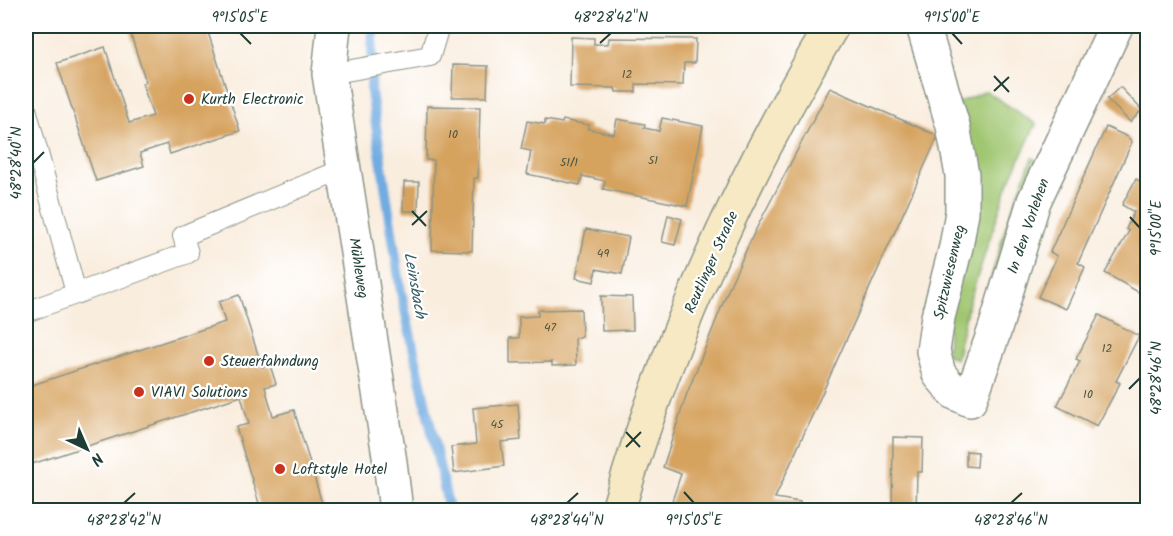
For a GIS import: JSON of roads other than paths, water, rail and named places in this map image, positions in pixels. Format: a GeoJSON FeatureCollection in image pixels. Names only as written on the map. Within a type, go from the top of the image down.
{"type":"FeatureCollection","features":[{"type":"Feature","properties":{"kind":"main road","name":"Reutlinger Straße"},"geometry":{"type":"LineString","coordinates":[[618,510],[663,376],[701,278],[803,74],[832,26]]}},
{"type":"Feature","properties":{"kind":"street","name":"Mühleweg"},"geometry":{"type":"LineString","coordinates":[[334,26],[344,170],[396,510]]}},
{"type":"Feature","properties":{"kind":"street","name":"Spitzwiesenweg"},"geometry":{"type":"LineString","coordinates":[[922,26],[953,126],[962,175],[962,212],[956,247],[938,317],[933,351],[939,374],[955,393],[970,400]]}},
{"type":"Feature","properties":{"kind":"street","name":"In den Vorlehen"},"geometry":{"type":"LineString","coordinates":[[970,400],[995,329],[1034,201],[1116,26]]}},
{"type":"Feature","properties":{"kind":"lane"},"geometry":{"type":"LineString","coordinates":[[339,73],[430,56],[439,26]]}},
{"type":"Feature","properties":{"kind":"lane"},"geometry":{"type":"LineString","coordinates":[[26,109],[76,294]]}},
{"type":"Feature","properties":{"kind":"lane"},"geometry":{"type":"LineString","coordinates":[[26,312],[188,253],[183,236],[344,170]]}},
{"type":"Feature","properties":{"kind":"waterway","name":"Leinsbach"},"geometry":{"type":"LineString","coordinates":[[373,26],[371,92],[401,292],[449,510]]}},
{"type":"Feature","properties":{"kind":"place","name":"Kurth Electronic"},"geometry":{"type":"Point","coordinates":[189,99]}},
{"type":"Feature","properties":{"kind":"place","name":"Steuerfahndung"},"geometry":{"type":"Point","coordinates":[209,361]}},
{"type":"Feature","properties":{"kind":"place","name":"VIAVI Solutions"},"geometry":{"type":"Point","coordinates":[139,392]}},
{"type":"Feature","properties":{"kind":"place","name":"Loftstyle Hotel"},"geometry":{"type":"Point","coordinates":[280,469]}}]}
